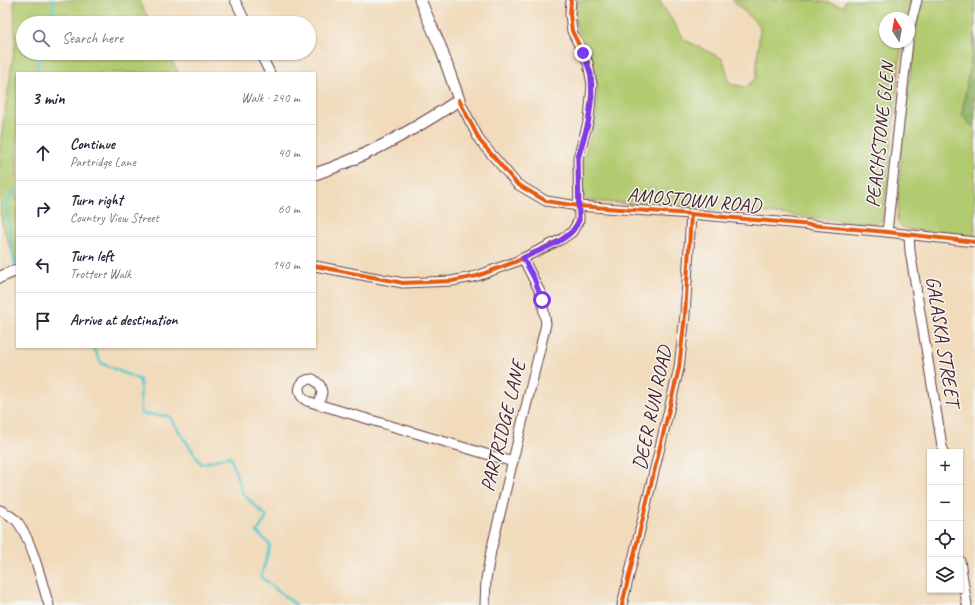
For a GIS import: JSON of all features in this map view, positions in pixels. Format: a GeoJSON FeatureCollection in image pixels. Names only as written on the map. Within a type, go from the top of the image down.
{"type":"FeatureCollection","features":[{"type":"Feature","properties":{"kind":"main road","name":"AMOSTOWN ROAD"},"geometry":{"type":"LineString","coordinates":[[420,0],[440,46],[459,100]]}},
{"type":"Feature","properties":{"kind":"main road"},"geometry":{"type":"LineString","coordinates":[[316,174],[384,145],[422,124],[459,100]]}},
{"type":"Feature","properties":{"kind":"main road"},"geometry":{"type":"LineString","coordinates":[[0,277],[16,271]]}},
{"type":"Feature","properties":{"kind":"street"},"geometry":{"type":"LineString","coordinates":[[235,0],[243,16]]}},
{"type":"Feature","properties":{"kind":"street"},"geometry":{"type":"LineString","coordinates":[[316,266],[394,282],[419,284],[452,281],[477,276],[523,258],[562,239],[572,232],[579,220],[578,158],[588,124],[592,85],[588,63],[572,30],[570,14],[571,0]]}},
{"type":"Feature","properties":{"kind":"street"},"geometry":{"type":"LineString","coordinates":[[914,12],[917,0]]}},
{"type":"Feature","properties":{"kind":"street","name":"PEACHSTONE GLEN"},"geometry":{"type":"LineString","coordinates":[[888,232],[907,48]]}},
{"type":"Feature","properties":{"kind":"street"},"geometry":{"type":"LineString","coordinates":[[264,60],[270,72]]}},
{"type":"Feature","properties":{"kind":"street","name":"AMOSTOWN ROAD"},"geometry":{"type":"LineString","coordinates":[[459,100],[480,141],[517,184],[546,201],[578,206],[691,214],[888,232],[975,242]]}},
{"type":"Feature","properties":{"kind":"street","name":"DEER RUN ROAD"},"geometry":{"type":"LineString","coordinates":[[622,605],[679,368],[684,323],[691,214]]}},
{"type":"Feature","properties":{"kind":"street","name":"GALASKA STREET"},"geometry":{"type":"LineString","coordinates":[[909,235],[910,251],[942,449]]}},
{"type":"Feature","properties":{"kind":"street","name":"PARTRIDGE LANE"},"geometry":{"type":"LineString","coordinates":[[485,605],[485,590],[490,557],[546,324],[541,294],[523,258]]}},
{"type":"Feature","properties":{"kind":"street"},"geometry":{"type":"LineString","coordinates":[[319,405],[513,462]]}},
{"type":"Feature","properties":{"kind":"street"},"geometry":{"type":"LineString","coordinates":[[0,510],[10,515],[19,524],[34,559],[49,605]]}},
{"type":"Feature","properties":{"kind":"street"},"geometry":{"type":"LineString","coordinates":[[963,579],[967,605]]}},
{"type":"Feature","properties":{"kind":"green space"},"geometry":{"type":"Polygon","coordinates":[[[14,0],[138,0],[147,16],[16,16],[16,60],[171,60],[178,72],[16,72],[16,263],[2,224],[0,210],[0,144],[15,44],[14,0]]]}},
{"type":"Feature","properties":{"kind":"green space"},"geometry":{"type":"Polygon","coordinates":[[[576,0],[659,0],[685,40],[723,59],[730,84],[746,87],[756,78],[760,26],[732,0],[813,0],[844,6],[845,0],[911,0],[908,12],[879,12],[879,48],[901,48],[883,220],[873,224],[767,213],[590,201],[585,199],[582,193],[582,162],[594,126],[597,108],[597,83],[591,57],[577,29],[575,18],[576,0]]]}},
{"type":"Feature","properties":{"kind":"green space"},"geometry":{"type":"Polygon","coordinates":[[[924,0],[975,0],[975,34],[962,114],[975,126],[975,237],[907,229],[901,226],[897,221],[902,133],[914,48],[915,48],[918,17],[924,0]]]}},
{"type":"Feature","properties":{"kind":"green space"},"geometry":{"type":"Polygon","coordinates":[[[975,34],[974,126],[968,123],[962,114],[975,34]]]}},
{"type":"Feature","properties":{"kind":"waterway"},"geometry":{"type":"LineString","coordinates":[[51,16],[54,5],[53,0]]}},
{"type":"Feature","properties":{"kind":"waterway"},"geometry":{"type":"LineString","coordinates":[[35,72],[38,60]]}},
{"type":"Feature","properties":{"kind":"waterway"},"geometry":{"type":"LineString","coordinates":[[16,190],[6,205],[14,263],[16,266]]}},
{"type":"Feature","properties":{"kind":"waterway"},"geometry":{"type":"LineString","coordinates":[[94,348],[101,363],[140,380],[141,414],[169,416],[201,464],[230,456],[243,494],[267,517],[257,532],[270,545],[261,577],[296,605]]}},
{"type":"Feature","properties":{"kind":"cycle path"},"geometry":{"type":"LineString","coordinates":[[316,266],[403,283],[452,281],[477,276],[515,262],[562,239],[572,232],[579,220],[578,158],[589,119],[592,85],[588,63],[572,31],[570,14],[571,0]]}},
{"type":"Feature","properties":{"kind":"cycle path"},"geometry":{"type":"LineString","coordinates":[[459,100],[480,141],[517,184],[546,201],[578,206],[691,214],[887,232],[975,242]]}},
{"type":"Feature","properties":{"kind":"cycle path"},"geometry":{"type":"LineString","coordinates":[[622,605],[679,368],[685,315],[691,214]]}},
{"type":"Feature","properties":{"kind":"route"},"geometry":{"type":"LineString","coordinates":[[542,300],[539,288],[523,258],[556,243],[567,236],[576,227],[579,220],[577,165],[579,150],[588,124],[592,96],[591,74],[583,53]]}}]}
